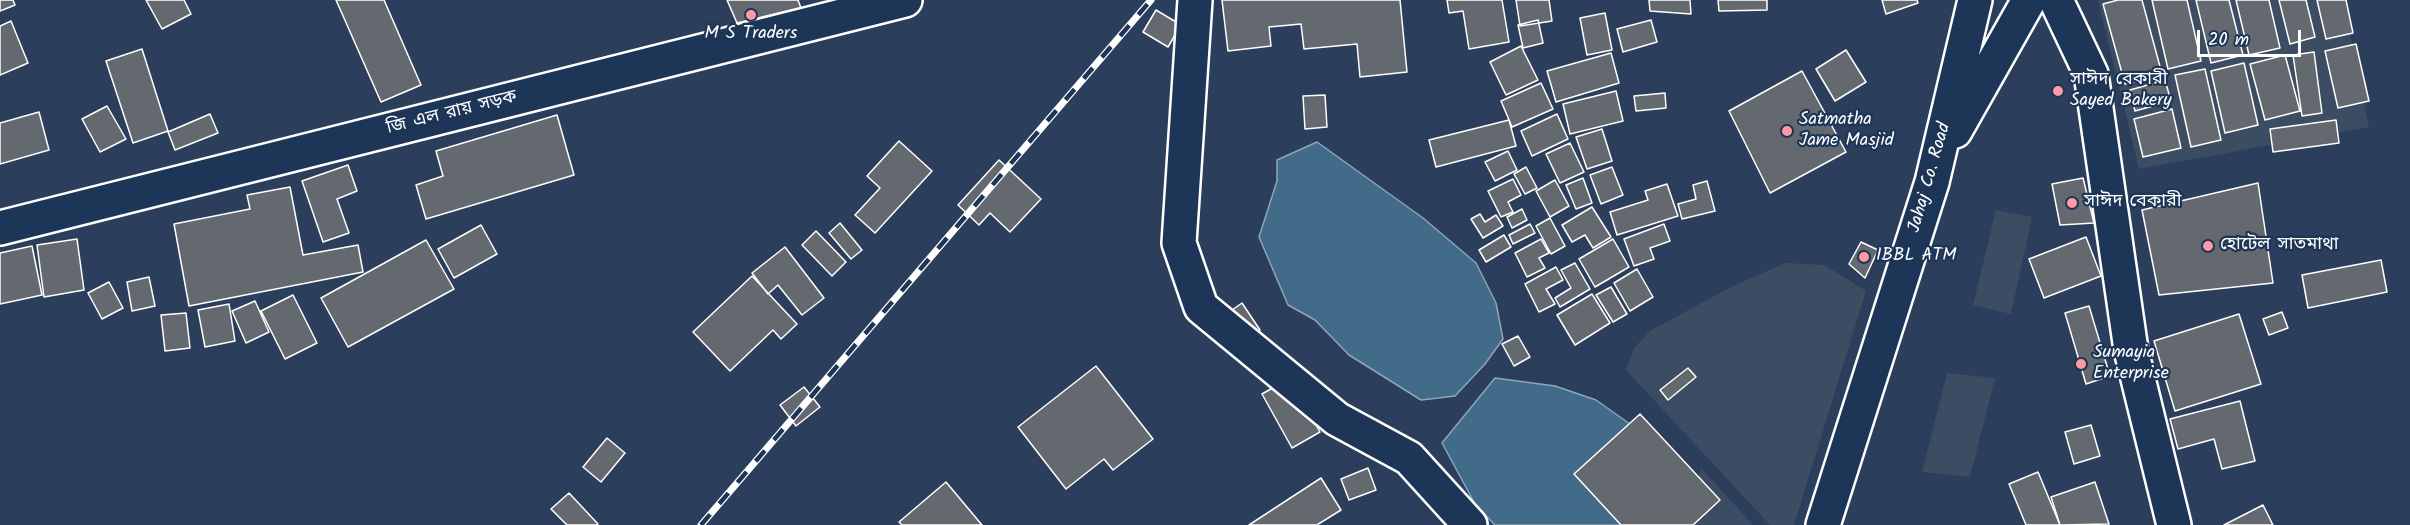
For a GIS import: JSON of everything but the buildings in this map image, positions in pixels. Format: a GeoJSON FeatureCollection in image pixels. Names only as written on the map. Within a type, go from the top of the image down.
{"type":"FeatureCollection","features":[{"type":"Feature","properties":{"kind":"main road","name":"জি এল রায় সড়ক"},"geometry":{"type":"LineString","coordinates":[[0,228],[905,0]]}},
{"type":"Feature","properties":{"kind":"main road"},"geometry":{"type":"LineString","coordinates":[[1195,0],[1179,243],[1202,307],[1337,419],[1409,459],[1470,525]]}},
{"type":"Feature","properties":{"kind":"main road","name":"Jahaj Co. Road"},"geometry":{"type":"LineString","coordinates":[[1823,525],[1936,164],[1975,0]]}},
{"type":"Feature","properties":{"kind":"main road"},"geometry":{"type":"LineString","coordinates":[[1936,164],[2029,0]]}},
{"type":"Feature","properties":{"kind":"main road"},"geometry":{"type":"LineString","coordinates":[[2056,0],[2091,75],[2131,350],[2174,525]]}},
{"type":"Feature","properties":{"kind":"shaded area"},"geometry":{"type":"Polygon","coordinates":[[[2098,0],[2343,0],[2369,127],[2139,169],[2098,0]]]}},
{"type":"Feature","properties":{"kind":"shaded area"},"geometry":{"type":"Polygon","coordinates":[[[1317,142],[1423,218],[1476,263],[1496,303],[1503,339],[1485,364],[1455,396],[1421,400],[1349,355],[1315,320],[1288,305],[1259,237],[1277,181],[1277,160],[1317,142]]]}},
{"type":"Feature","properties":{"kind":"shaded area"},"geometry":{"type":"Polygon","coordinates":[[[1996,210],[2032,217],[2011,314],[1973,305],[1996,210]]]}},
{"type":"Feature","properties":{"kind":"shaded area"},"geometry":{"type":"Polygon","coordinates":[[[1785,263],[1824,265],[1866,291],[1794,525],[1770,525],[1626,370],[1634,348],[1650,331],[1729,288],[1785,263]]]}},
{"type":"Feature","properties":{"kind":"shaded area"},"geometry":{"type":"Polygon","coordinates":[[[1947,373],[1995,378],[1970,477],[1922,472],[1947,373]]]}},
{"type":"Feature","properties":{"kind":"shaded area"},"geometry":{"type":"Polygon","coordinates":[[[1495,378],[1555,386],[1596,400],[1637,429],[1653,525],[1495,525],[1475,504],[1442,443],[1495,378]]]}},
{"type":"Feature","properties":{"kind":"shaded area"},"geometry":{"type":"Polygon","coordinates":[[[1701,468],[1753,525],[1685,525],[1701,468]]]}},
{"type":"Feature","properties":{"kind":"railway"},"geometry":{"type":"LineString","coordinates":[[701,525],[1151,0]]}},
{"type":"Feature","properties":{"kind":"place","name":"M S Traders"},"geometry":{"type":"Point","coordinates":[751,15]}},
{"type":"Feature","properties":{"kind":"place","name":"সাঈদ বেকারী Sayed Bakery"},"geometry":{"type":"Point","coordinates":[2058,91]}},
{"type":"Feature","properties":{"kind":"place","name":"Satmatha Jame Masjid"},"geometry":{"type":"Point","coordinates":[1787,131]}},
{"type":"Feature","properties":{"kind":"place","name":"সাঈদ বেকারী"},"geometry":{"type":"Point","coordinates":[2072,203]}},
{"type":"Feature","properties":{"kind":"place","name":"হোটেল সাতমাথা"},"geometry":{"type":"Point","coordinates":[2208,246]}},
{"type":"Feature","properties":{"kind":"place","name":"IBBL ATM"},"geometry":{"type":"Point","coordinates":[1864,257]}},
{"type":"Feature","properties":{"kind":"place","name":"Sumayia Enterprise"},"geometry":{"type":"Point","coordinates":[2081,364]}}]}
